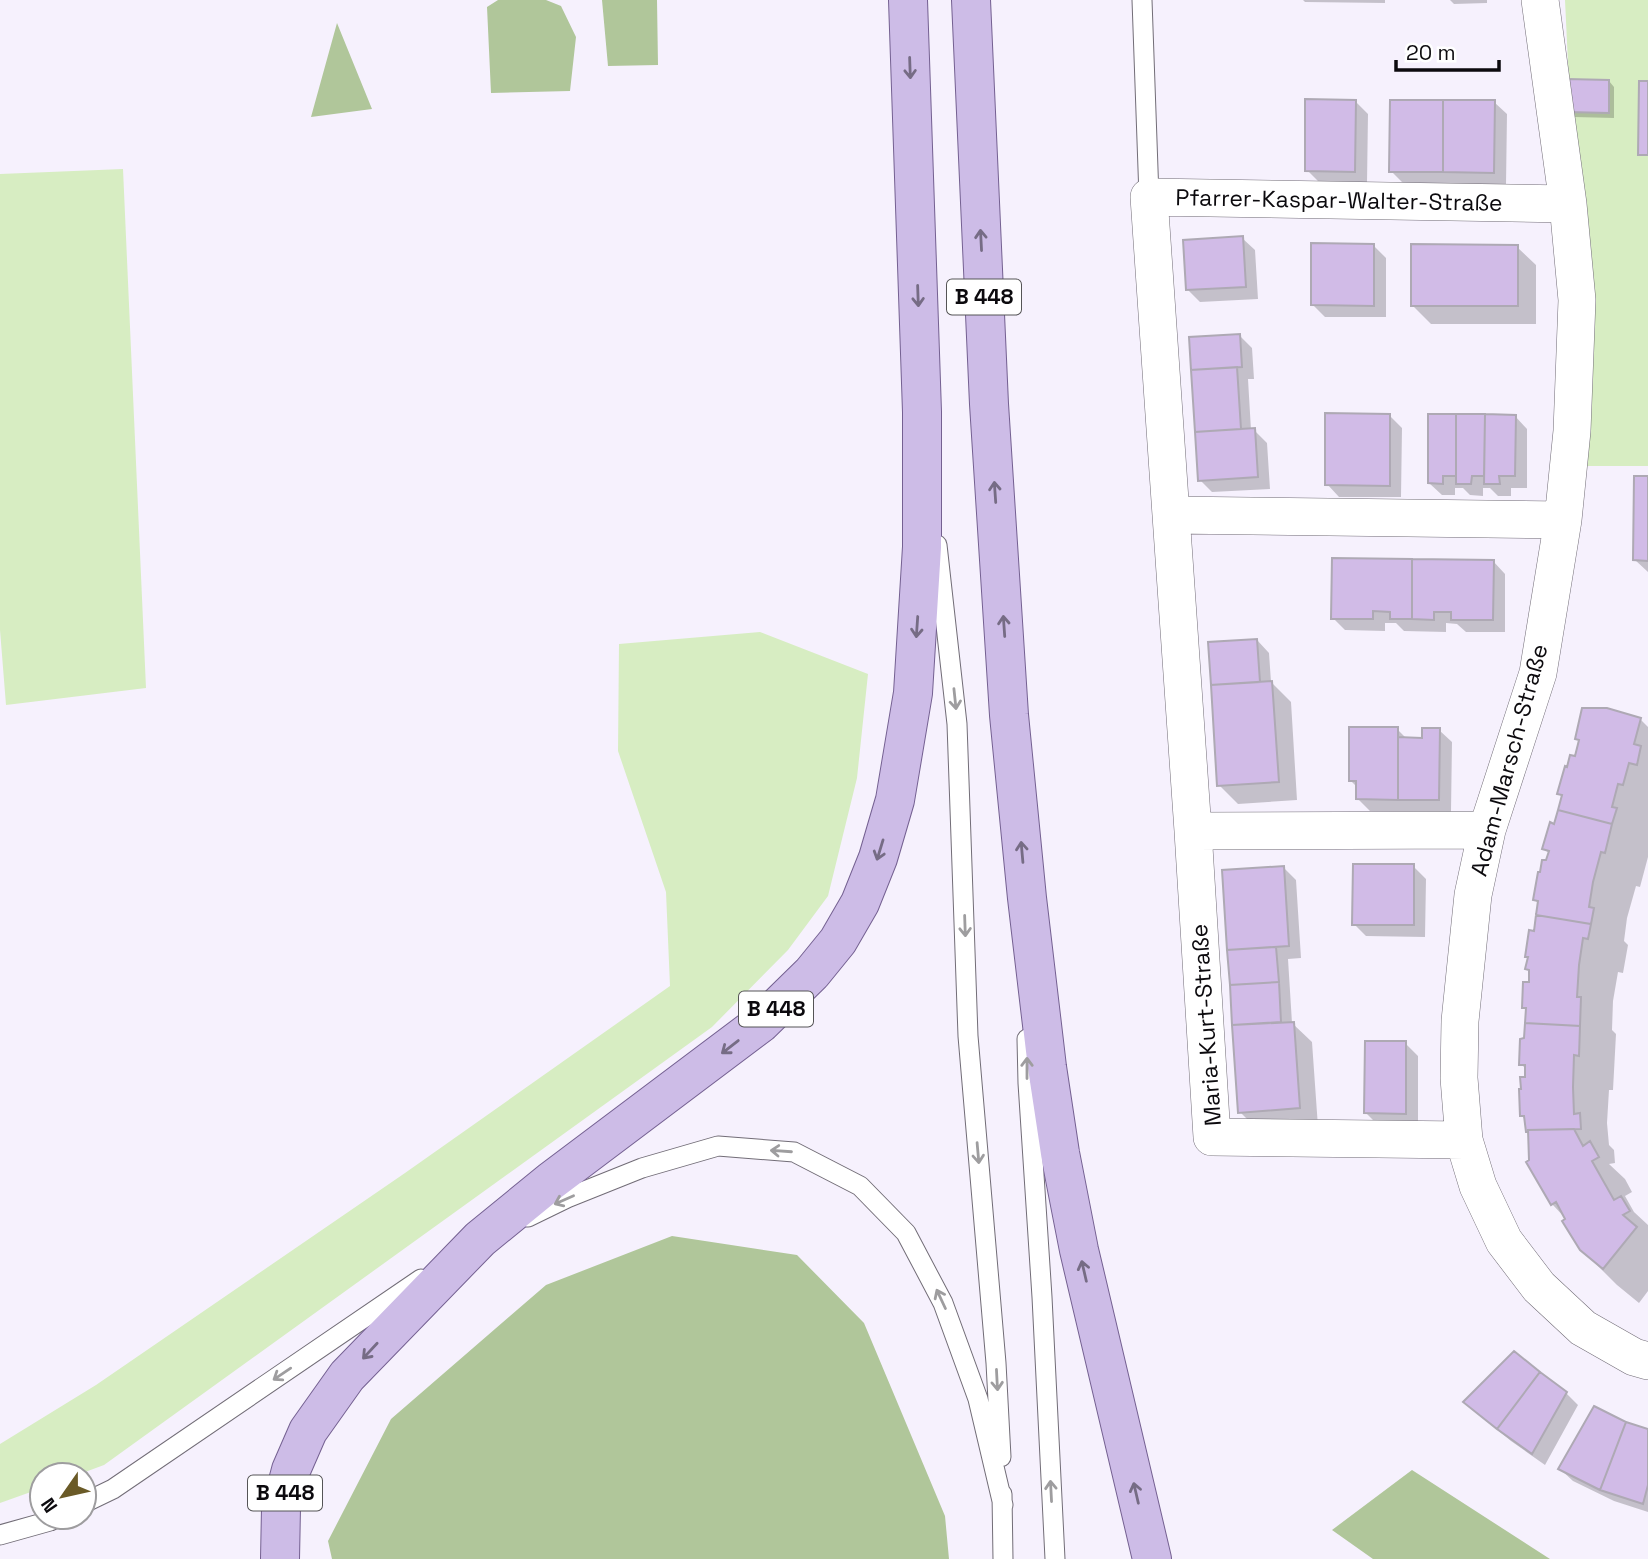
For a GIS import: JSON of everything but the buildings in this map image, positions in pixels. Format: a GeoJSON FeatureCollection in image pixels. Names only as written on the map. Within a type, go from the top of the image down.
{"type":"FeatureCollection","features":[{"type":"Feature","properties":{"kind":"main road","name":"B 448"},"geometry":{"type":"LineString","coordinates":[[280,1559],[281,1508],[291,1470],[308,1431],[347,1376],[480,1239],[551,1181],[761,1023],[812,973],[838,941],[860,903],[878,858],[895,800],[913,692],[922,547],[922,412],[908,0]]}},
{"type":"Feature","properties":{"kind":"main road","name":"B 448"},"geometry":{"type":"LineString","coordinates":[[971,0],[989,404],[1009,715],[1027,898],[1047,1067],[1062,1165],[1079,1250],[1152,1559]]}},
{"type":"Feature","properties":{"kind":"street","name":"Adam-Marsch-Straße"},"geometry":{"type":"LineString","coordinates":[[1540,0],[1568,204],[1577,300],[1572,431],[1563,520],[1538,673],[1488,830],[1473,895],[1461,1009],[1459,1078],[1464,1140],[1478,1186],[1504,1241],[1539,1287],[1583,1328],[1634,1357],[1648,1361]]}},
{"type":"Feature","properties":{"kind":"street","name":"Pfarrer-Kaspar-Walter-Straße"},"geometry":{"type":"LineString","coordinates":[[1171,515],[1150,197],[1568,204]]}},
{"type":"Feature","properties":{"kind":"street"},"geometry":{"type":"LineString","coordinates":[[1171,515],[1563,520]]}},
{"type":"Feature","properties":{"kind":"street","name":"Maria-Kurt-Straße"},"geometry":{"type":"LineString","coordinates":[[1171,515],[1212,1137],[1464,1140]]}},
{"type":"Feature","properties":{"kind":"street"},"geometry":{"type":"LineString","coordinates":[[1193,831],[1488,830]]}},
{"type":"Feature","properties":{"kind":"lane"},"geometry":{"type":"LineString","coordinates":[[1142,0],[1150,197]]}},
{"type":"Feature","properties":{"kind":"lane"},"geometry":{"type":"LineString","coordinates":[[922,412],[957,724],[968,1036],[996,1363],[1003,1559]]}},
{"type":"Feature","properties":{"kind":"lane"},"geometry":{"type":"LineString","coordinates":[[1027,898],[1027,1083],[1042,1297],[1055,1559]]}},
{"type":"Feature","properties":{"kind":"lane"},"geometry":{"type":"LineString","coordinates":[[98,1495],[125,1481],[480,1239],[567,1198],[642,1168],[718,1146],[794,1152],[860,1186],[906,1233],[943,1303],[978,1399],[1003,1505]]}},
{"type":"Feature","properties":{"kind":"lane"},"geometry":{"type":"LineString","coordinates":[[0,1535],[28,1527]]}},
{"type":"Feature","properties":{"kind":"green space"},"geometry":{"type":"Polygon","coordinates":[[[498,0],[546,0],[561,6],[576,37],[570,91],[491,93],[487,7],[498,0]]]}},
{"type":"Feature","properties":{"kind":"green space"},"geometry":{"type":"Polygon","coordinates":[[[602,0],[657,0],[658,65],[608,66],[602,0]]]}},
{"type":"Feature","properties":{"kind":"green space"},"geometry":{"type":"Polygon","coordinates":[[[1565,0],[1648,0],[1648,466],[1587,466],[1565,0]]]}},
{"type":"Feature","properties":{"kind":"green space"},"geometry":{"type":"Polygon","coordinates":[[[337,23],[372,109],[311,117],[337,23]]]}},
{"type":"Feature","properties":{"kind":"green space"},"geometry":{"type":"Polygon","coordinates":[[[123,169],[146,688],[6,705],[0,630],[0,174],[123,169]]]}},
{"type":"Feature","properties":{"kind":"green space"},"geometry":{"type":"Polygon","coordinates":[[[760,632],[868,674],[857,778],[828,896],[788,950],[712,1027],[104,1465],[98,1467],[98,1461],[28,1461],[28,1493],[0,1503],[0,1444],[96,1385],[405,1173],[670,986],[666,892],[618,751],[619,644],[760,632]]]}},
{"type":"Feature","properties":{"kind":"green space"},"geometry":{"type":"Polygon","coordinates":[[[672,1236],[797,1255],[864,1323],[945,1516],[949,1559],[332,1559],[328,1541],[391,1419],[546,1285],[672,1236]]]}},
{"type":"Feature","properties":{"kind":"green space"},"geometry":{"type":"Polygon","coordinates":[[[1412,1470],[1550,1559],[1373,1559],[1332,1530],[1412,1470]]]}}]}
